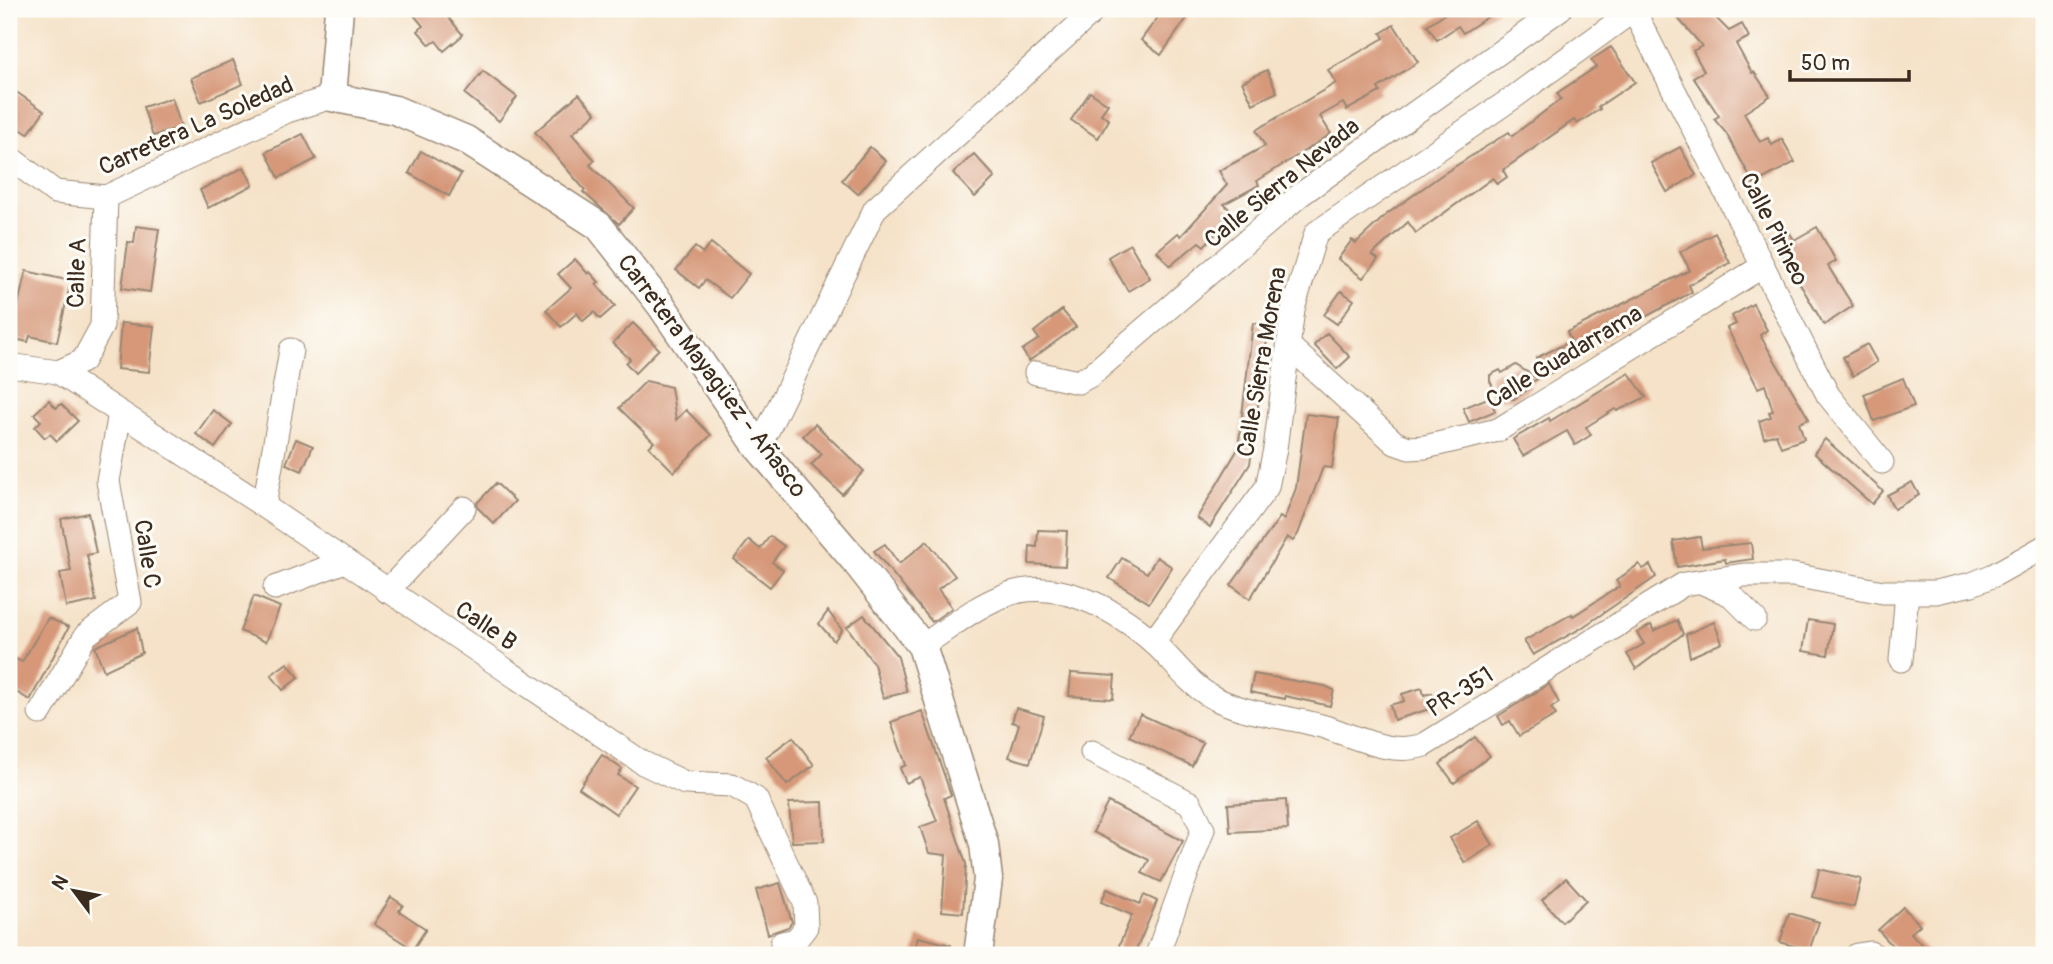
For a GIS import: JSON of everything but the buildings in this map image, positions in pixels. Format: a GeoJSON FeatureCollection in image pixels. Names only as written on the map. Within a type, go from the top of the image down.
{"type":"FeatureCollection","features":[{"type":"Feature","properties":{"kind":"main road"},"geometry":{"type":"LineString","coordinates":[[331,97],[339,9]]}},
{"type":"Feature","properties":{"kind":"main road","name":"Carretera Mayagüez - Añasco"},"geometry":{"type":"LineString","coordinates":[[331,97],[396,110],[466,140],[599,226],[661,305],[759,448],[857,563],[922,646],[984,844],[988,879],[978,955]]}},
{"type":"Feature","properties":{"kind":"street"},"geometry":{"type":"LineString","coordinates":[[759,448],[876,209],[1096,9]]}},
{"type":"Feature","properties":{"kind":"street","name":"Calle Sierra Nevada"},"geometry":{"type":"LineString","coordinates":[[1036,373],[1078,382],[1091,375],[1292,202],[1560,9]]}},
{"type":"Feature","properties":{"kind":"street"},"geometry":{"type":"LineString","coordinates":[[1292,202],[1316,233],[1514,97],[1634,10]]}},
{"type":"Feature","properties":{"kind":"street","name":"Calle Pirineo"},"geometry":{"type":"LineString","coordinates":[[1634,10],[1828,395],[1882,462]]}},
{"type":"Feature","properties":{"kind":"street","name":"Carretera La Soledad"},"geometry":{"type":"LineString","coordinates":[[9,157],[55,192],[106,197],[287,111],[331,97]]}},
{"type":"Feature","properties":{"kind":"street","name":"Calle A"},"geometry":{"type":"LineString","coordinates":[[58,372],[83,361],[102,326],[106,197]]}},
{"type":"Feature","properties":{"kind":"street","name":"Calle Sierra Morena"},"geometry":{"type":"LineString","coordinates":[[1153,642],[1267,487],[1293,309],[1316,233]]}},
{"type":"Feature","properties":{"kind":"street","name":"Calle Guadarrama"},"geometry":{"type":"LineString","coordinates":[[1289,346],[1395,443],[1409,448],[1425,447],[1497,430],[1763,266]]}},
{"type":"Feature","properties":{"kind":"street"},"geometry":{"type":"LineString","coordinates":[[264,506],[291,350]]}},
{"type":"Feature","properties":{"kind":"street"},"geometry":{"type":"LineString","coordinates":[[9,365],[58,372]]}},
{"type":"Feature","properties":{"kind":"street","name":"Calle B"},"geometry":{"type":"LineString","coordinates":[[58,372],[264,506],[342,562],[643,763],[685,783],[732,785],[755,799],[805,903],[806,927],[796,940],[782,943]]}},
{"type":"Feature","properties":{"kind":"street","name":"Calle C"},"geometry":{"type":"LineString","coordinates":[[40,713],[86,635],[130,602],[108,481],[120,413]]}},
{"type":"Feature","properties":{"kind":"street"},"geometry":{"type":"LineString","coordinates":[[387,591],[464,508]]}},
{"type":"Feature","properties":{"kind":"street","name":"PR-351"},"geometry":{"type":"LineString","coordinates":[[922,646],[1004,595],[1024,591],[1061,593],[1082,598],[1135,627],[1204,693],[1235,709],[1296,718],[1392,748],[1409,750],[1424,745],[1657,599],[1699,581],[1744,575],[1793,575],[1883,593],[1936,592],[1972,584],[2026,560],[2044,547]]}},
{"type":"Feature","properties":{"kind":"street"},"geometry":{"type":"LineString","coordinates":[[275,588],[342,562]]}},
{"type":"Feature","properties":{"kind":"street"},"geometry":{"type":"LineString","coordinates":[[1699,581],[1731,595],[1755,619]]}},
{"type":"Feature","properties":{"kind":"street"},"geometry":{"type":"LineString","coordinates":[[1901,660],[1907,593]]}},
{"type":"Feature","properties":{"kind":"street"},"geometry":{"type":"LineString","coordinates":[[1092,752],[1190,803],[1203,829],[1157,955]]}},
{"type":"Feature","properties":{"kind":"street"},"geometry":{"type":"LineString","coordinates":[[1857,955],[1874,955]]}}]}
